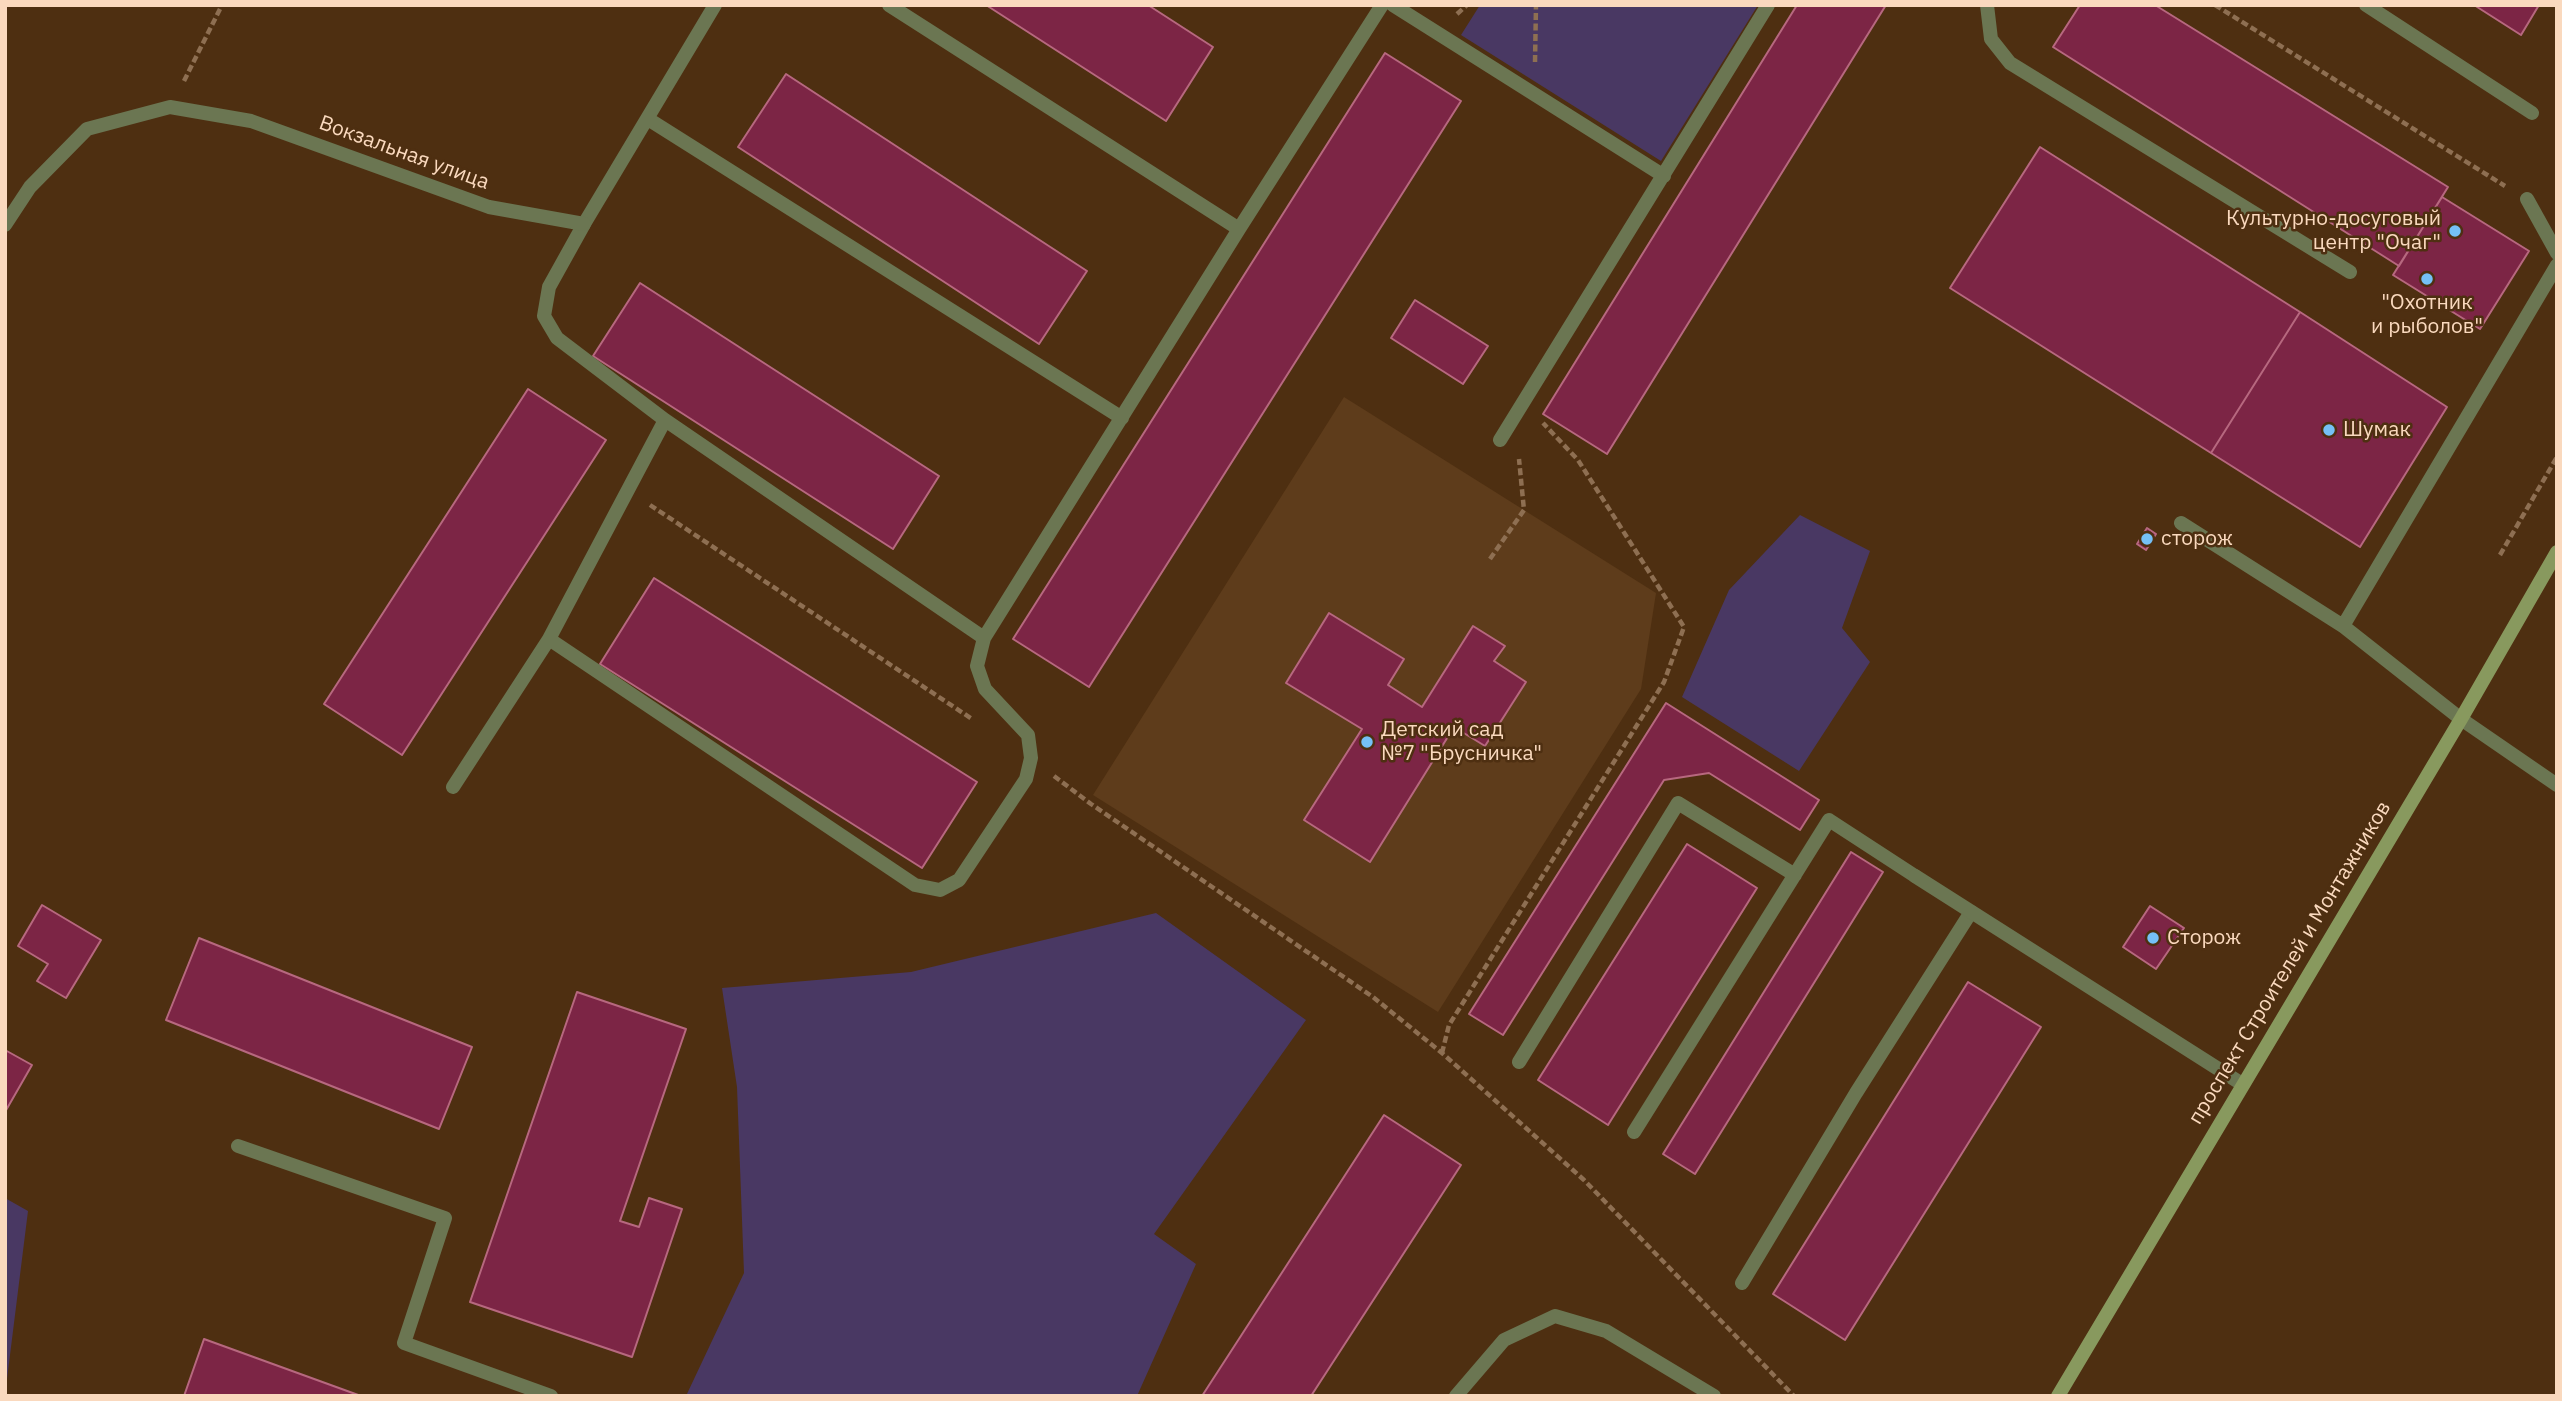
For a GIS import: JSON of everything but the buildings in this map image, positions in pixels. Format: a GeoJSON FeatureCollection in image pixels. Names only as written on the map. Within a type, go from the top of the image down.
{"type":"FeatureCollection","features":[{"type":"Feature","properties":{"kind":"street"},"geometry":{"type":"LineString","coordinates":[[715,5],[549,287],[544,316],[557,338],[665,420],[984,638]]}},
{"type":"Feature","properties":{"kind":"street"},"geometry":{"type":"LineString","coordinates":[[890,5],[1239,229]]}},
{"type":"Feature","properties":{"kind":"street"},"geometry":{"type":"LineString","coordinates":[[548,639],[915,885],[940,890],[959,880],[1026,779],[1031,758],[1028,735],[985,689],[977,666],[984,638],[1382,5]]}},
{"type":"Feature","properties":{"kind":"street"},"geometry":{"type":"LineString","coordinates":[[1393,5],[1664,176]]}},
{"type":"Feature","properties":{"kind":"street"},"geometry":{"type":"LineString","coordinates":[[1504,434],[1768,5]]}},
{"type":"Feature","properties":{"kind":"street"},"geometry":{"type":"LineString","coordinates":[[1987,5],[1991,39],[2010,63],[2350,272]]}},
{"type":"Feature","properties":{"kind":"street"},"geometry":{"type":"LineString","coordinates":[[2366,5],[2532,113]]}},
{"type":"Feature","properties":{"kind":"street","name":"Вокзальная улица"},"geometry":{"type":"LineString","coordinates":[[5,225],[30,187],[87,129],[170,107],[251,121],[489,207],[584,224]]}},
{"type":"Feature","properties":{"kind":"street"},"geometry":{"type":"LineString","coordinates":[[648,119],[1122,418]]}},
{"type":"Feature","properties":{"kind":"street"},"geometry":{"type":"LineString","coordinates":[[2527,199],[2557,253]]}},
{"type":"Feature","properties":{"kind":"street"},"geometry":{"type":"LineString","coordinates":[[2343,626],[2557,265]]}},
{"type":"Feature","properties":{"kind":"street"},"geometry":{"type":"LineString","coordinates":[[453,787],[548,639],[665,420]]}},
{"type":"Feature","properties":{"kind":"street"},"geometry":{"type":"LineString","coordinates":[[2181,523],[2343,626],[2461,719],[2557,785]]}},
{"type":"Feature","properties":{"kind":"street","name":"проспект Строителей и Монтажников"},"geometry":{"type":"LineString","coordinates":[[2058,1396],[2461,719],[2557,552]]}},
{"type":"Feature","properties":{"kind":"street"},"geometry":{"type":"LineString","coordinates":[[1519,1062],[1678,803],[1796,875]]}},
{"type":"Feature","properties":{"kind":"street"},"geometry":{"type":"LineString","coordinates":[[1634,1132],[1829,820],[2242,1084]]}},
{"type":"Feature","properties":{"kind":"street"},"geometry":{"type":"LineString","coordinates":[[1742,1283],[1856,1093],[1971,912]]}},
{"type":"Feature","properties":{"kind":"street"},"geometry":{"type":"LineString","coordinates":[[237,1146],[445,1218],[404,1343],[551,1396]]}},
{"type":"Feature","properties":{"kind":"street"},"geometry":{"type":"LineString","coordinates":[[1457,1396],[1504,1340],[1555,1317],[1606,1331],[1714,1396]]}},
{"type":"Feature","properties":{"kind":"path"},"geometry":{"type":"LineString","coordinates":[[170,107],[222,5]]}},
{"type":"Feature","properties":{"kind":"path"},"geometry":{"type":"LineString","coordinates":[[1534,94],[1536,5]]}},
{"type":"Feature","properties":{"kind":"path"},"geometry":{"type":"LineString","coordinates":[[2214,5],[2527,199]]}},
{"type":"Feature","properties":{"kind":"path"},"geometry":{"type":"LineString","coordinates":[[1442,1053],[1449,1025],[1664,682],[1684,627],[1578,460],[1523,403]]}},
{"type":"Feature","properties":{"kind":"path"},"geometry":{"type":"LineString","coordinates":[[1490,559],[1524,510],[1521,464],[1504,434]]}},
{"type":"Feature","properties":{"kind":"path"},"geometry":{"type":"LineString","coordinates":[[2500,555],[2557,457]]}},
{"type":"Feature","properties":{"kind":"path"},"geometry":{"type":"LineString","coordinates":[[629,491],[974,720]]}},
{"type":"Feature","properties":{"kind":"path"},"geometry":{"type":"LineString","coordinates":[[1031,758],[1091,804],[1373,997],[1442,1053],[1584,1180],[1794,1396]]}},
{"type":"Feature","properties":{"kind":"shaded area"},"geometry":{"type":"Polygon","coordinates":[[[1480,5],[1758,5],[1661,161],[1461,35],[1480,5]]]}},
{"type":"Feature","properties":{"kind":"shaded area","name":"Детский сад №7 \"Брусничка\""},"geometry":{"type":"Polygon","coordinates":[[[1344,397],[1656,593],[1641,689],[1438,1012],[1093,795],[1344,397]]]}},
{"type":"Feature","properties":{"kind":"shaded area"},"geometry":{"type":"Polygon","coordinates":[[[1800,515],[1870,551],[1842,628],[1870,662],[1799,771],[1682,697],[1729,590],[1800,515]]]}},
{"type":"Feature","properties":{"kind":"shaded area"},"geometry":{"type":"Polygon","coordinates":[[[1156,913],[1306,1020],[1154,1234],[1196,1264],[1137,1396],[686,1396],[744,1273],[737,1087],[722,988],[911,972],[1156,913]]]}},
{"type":"Feature","properties":{"kind":"shaded area"},"geometry":{"type":"Polygon","coordinates":[[[5,1198],[28,1211],[5,1395],[5,1198]]]}},
{"type":"Feature","properties":{"kind":"place","name":"Культурно-досуговый центр \"Очаг\""},"geometry":{"type":"Point","coordinates":[2455,231]}},
{"type":"Feature","properties":{"kind":"place","name":"\"Охотник и рыболов\""},"geometry":{"type":"Point","coordinates":[2427,279]}},
{"type":"Feature","properties":{"kind":"place","name":"Шумак"},"geometry":{"type":"Point","coordinates":[2329,430]}},
{"type":"Feature","properties":{"kind":"place","name":"сторож"},"geometry":{"type":"Point","coordinates":[2147,539]}},
{"type":"Feature","properties":{"kind":"place","name":"Детский сад №7 \"Брусничка\""},"geometry":{"type":"Point","coordinates":[1367,742]}},
{"type":"Feature","properties":{"kind":"place","name":"Сторож"},"geometry":{"type":"Point","coordinates":[2153,938]}}]}
